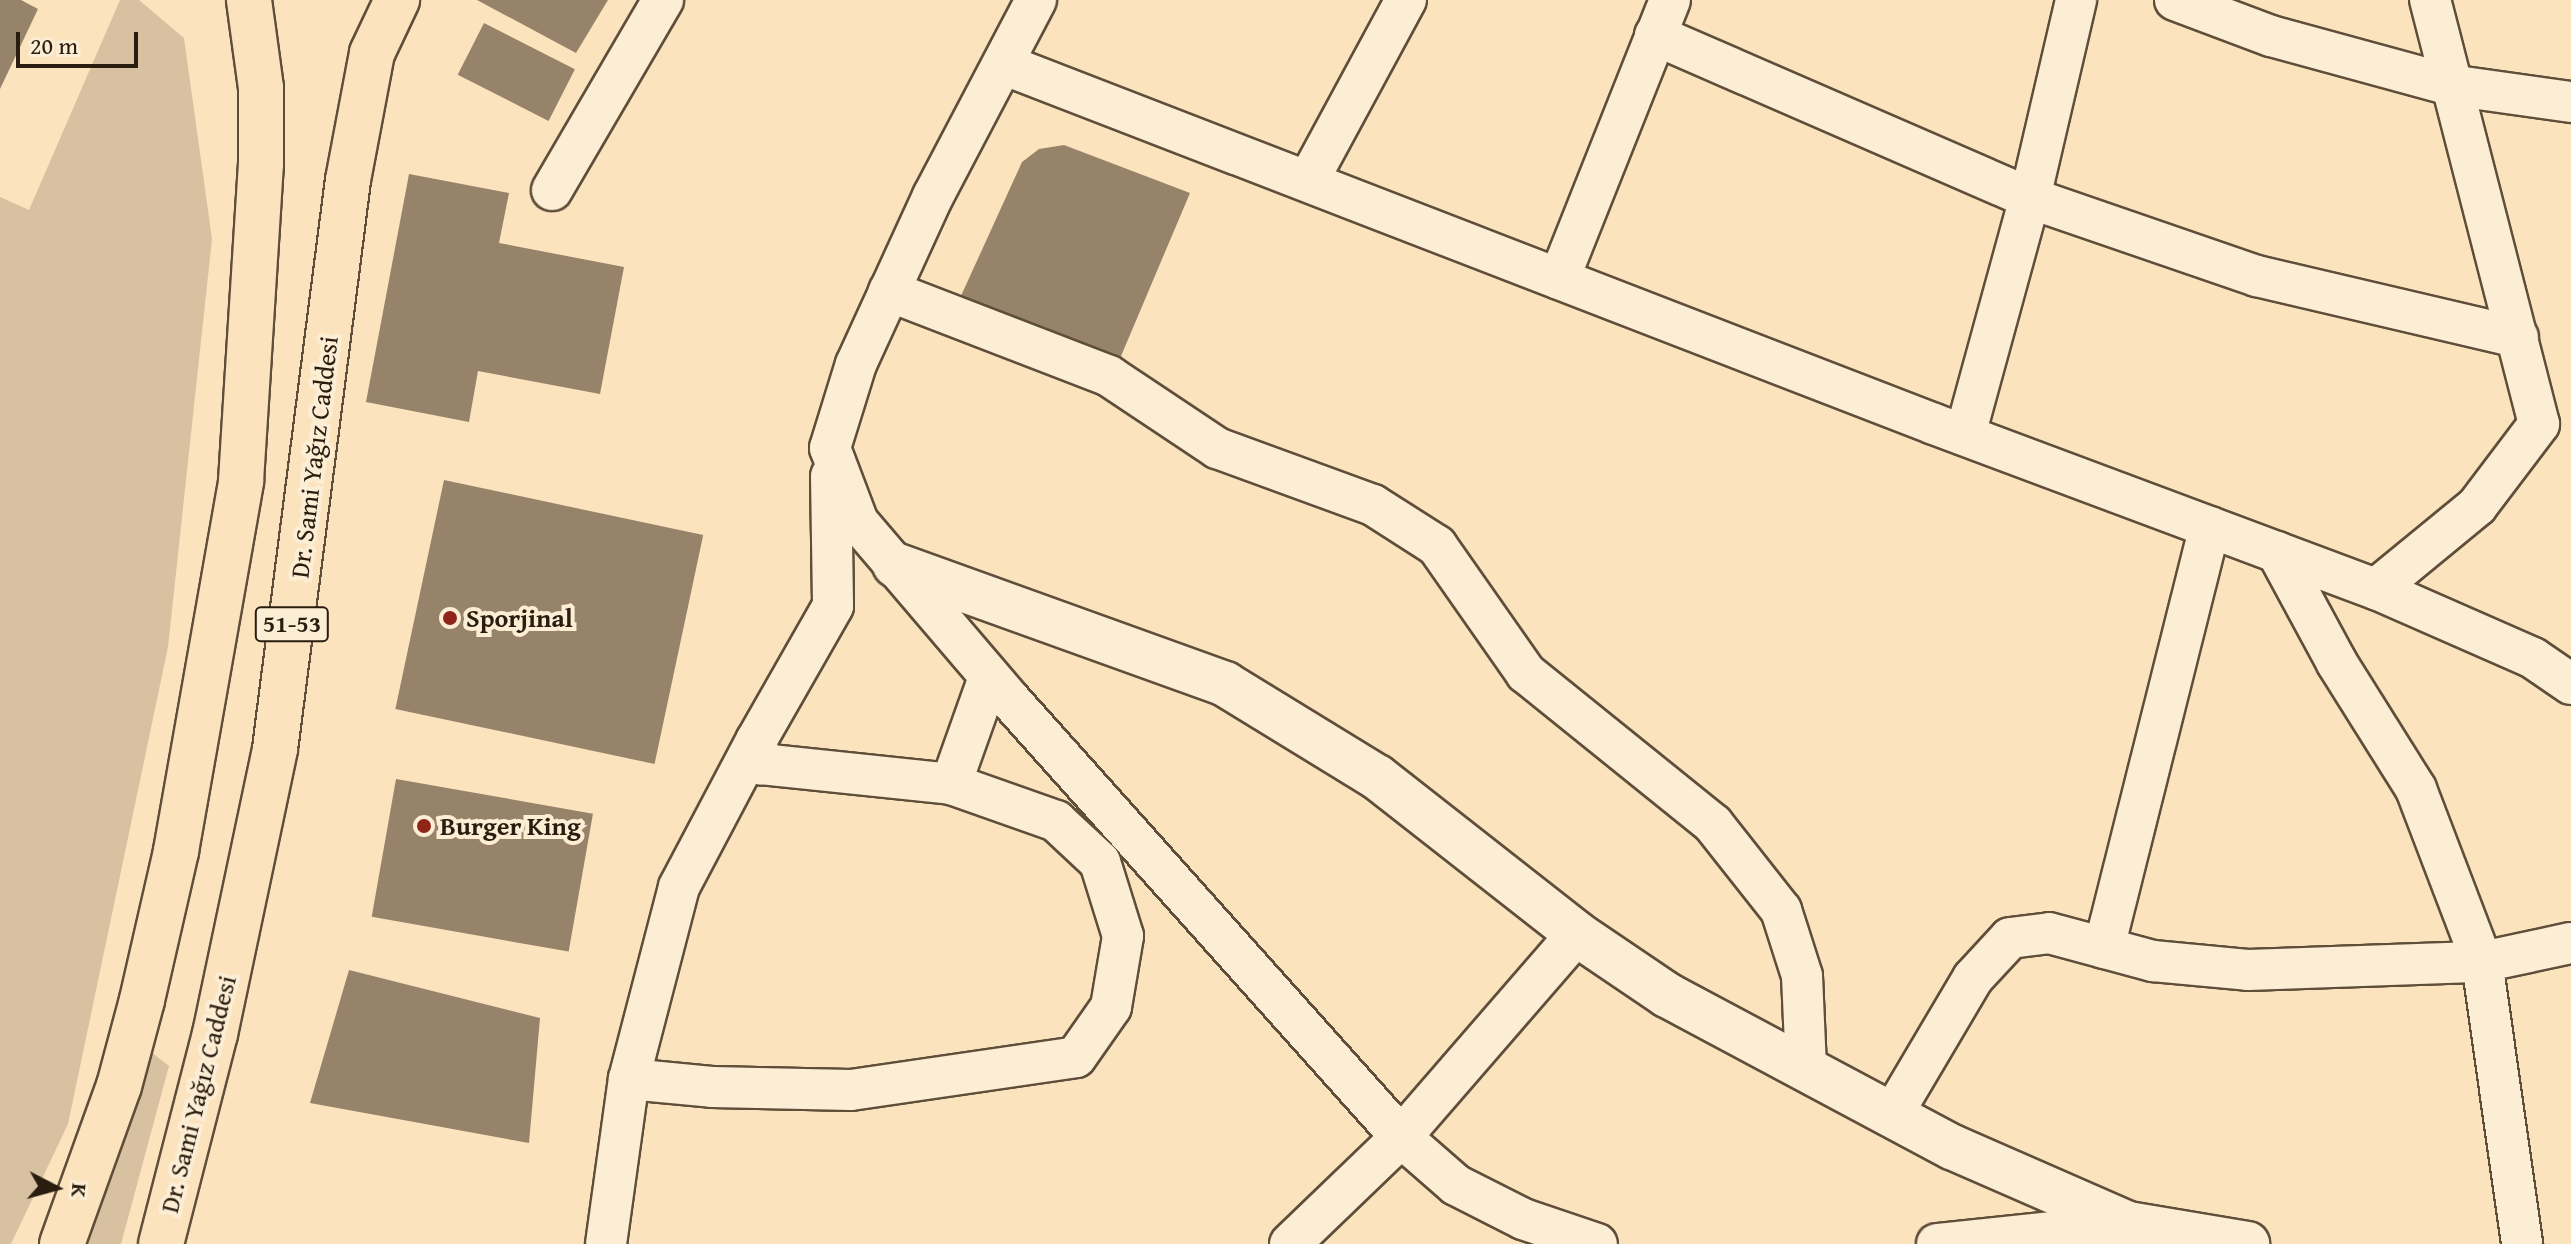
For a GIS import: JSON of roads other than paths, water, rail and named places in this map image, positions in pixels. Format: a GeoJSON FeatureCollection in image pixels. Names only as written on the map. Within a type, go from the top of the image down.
{"type":"FeatureCollection","features":[{"type":"Feature","properties":{"kind":"main road","name":"51-53"},"geometry":{"type":"LineString","coordinates":[[62,1244],[119,1086],[142,1000],[176,851],[241,481],[257,294],[261,164],[261,88],[249,0]]}},
{"type":"Feature","properties":{"kind":"main road","name":"Dr. Sami Yağız Caddesi"},"geometry":{"type":"LineString","coordinates":[[161,1244],[215,1034],[275,749],[348,180],[372,53],[397,0]]}},
{"type":"Feature","properties":{"kind":"street"},"geometry":{"type":"LineString","coordinates":[[552,190],[663,0]]}},
{"type":"Feature","properties":{"kind":"street"},"geometry":{"type":"LineString","coordinates":[[606,1244],[629,1079],[679,887],[756,741],[833,606],[830,448],[856,364],[889,291],[1036,0]]}},
{"type":"Feature","properties":{"kind":"street"},"geometry":{"type":"LineString","coordinates":[[1308,181],[1406,0]]}},
{"type":"Feature","properties":{"kind":"street"},"geometry":{"type":"LineString","coordinates":[[1965,435],[2030,198],[2076,0]]}},
{"type":"Feature","properties":{"kind":"street"},"geometry":{"type":"LineString","coordinates":[[2175,0],[2271,36],[2450,85],[2571,102]]}},
{"type":"Feature","properties":{"kind":"street"},"geometry":{"type":"LineString","coordinates":[[2376,589],[2477,506],[2555,424],[2518,337],[2430,0]]}},
{"type":"Feature","properties":{"kind":"street"},"geometry":{"type":"LineString","coordinates":[[1559,279],[1662,18],[2030,198],[2257,276],[2518,337]]}},
{"type":"Feature","properties":{"kind":"street"},"geometry":{"type":"LineString","coordinates":[[1003,64],[1965,435],[2376,589],[2533,658],[2571,684]]}},
{"type":"Feature","properties":{"kind":"street"},"geometry":{"type":"LineString","coordinates":[[889,291],[1109,376],[1217,448],[1373,505],[1437,546],[1526,673],[1713,824],[1781,910],[1802,976],[1806,1069]]}},
{"type":"Feature","properties":{"kind":"street"},"geometry":{"type":"LineString","coordinates":[[830,448],[858,522],[989,677],[1401,1137],[1509,1227],[1597,1244]]}},
{"type":"Feature","properties":{"kind":"street"},"geometry":{"type":"LineString","coordinates":[[2104,948],[2210,527]]}},
{"type":"Feature","properties":{"kind":"street"},"geometry":{"type":"LineString","coordinates":[[2277,552],[2337,663],[2416,789],[2482,962],[2522,1244]]}},
{"type":"Feature","properties":{"kind":"street"},"geometry":{"type":"LineString","coordinates":[[895,565],[1225,684],[1377,777],[1577,934],[1667,995],[1952,1147],[2128,1224],[2247,1244]]}},
{"type":"Feature","properties":{"kind":"street"},"geometry":{"type":"LineString","coordinates":[[951,784],[989,677]]}},
{"type":"Feature","properties":{"kind":"street"},"geometry":{"type":"LineString","coordinates":[[629,1079],[851,1090],[1076,1057],[1111,1007],[1123,936],[1100,862],[1056,821],[951,784],[761,764],[756,741]]}},
{"type":"Feature","properties":{"kind":"street"},"geometry":{"type":"LineString","coordinates":[[1892,1115],[1973,978],[2010,938],[2049,933],[2153,961],[2248,970],[2482,962],[2571,943]]}},
{"type":"Feature","properties":{"kind":"street"},"geometry":{"type":"LineString","coordinates":[[1290,1244],[1401,1137],[1577,934]]}},
{"type":"Feature","properties":{"kind":"street"},"geometry":{"type":"LineString","coordinates":[[1937,1244],[2128,1224]]}},
{"type":"Feature","properties":{"kind":"place","name":"Sporjinal"},"geometry":{"type":"Point","coordinates":[450,618]}},
{"type":"Feature","properties":{"kind":"place","name":"Burger King"},"geometry":{"type":"Point","coordinates":[424,826]}}]}
